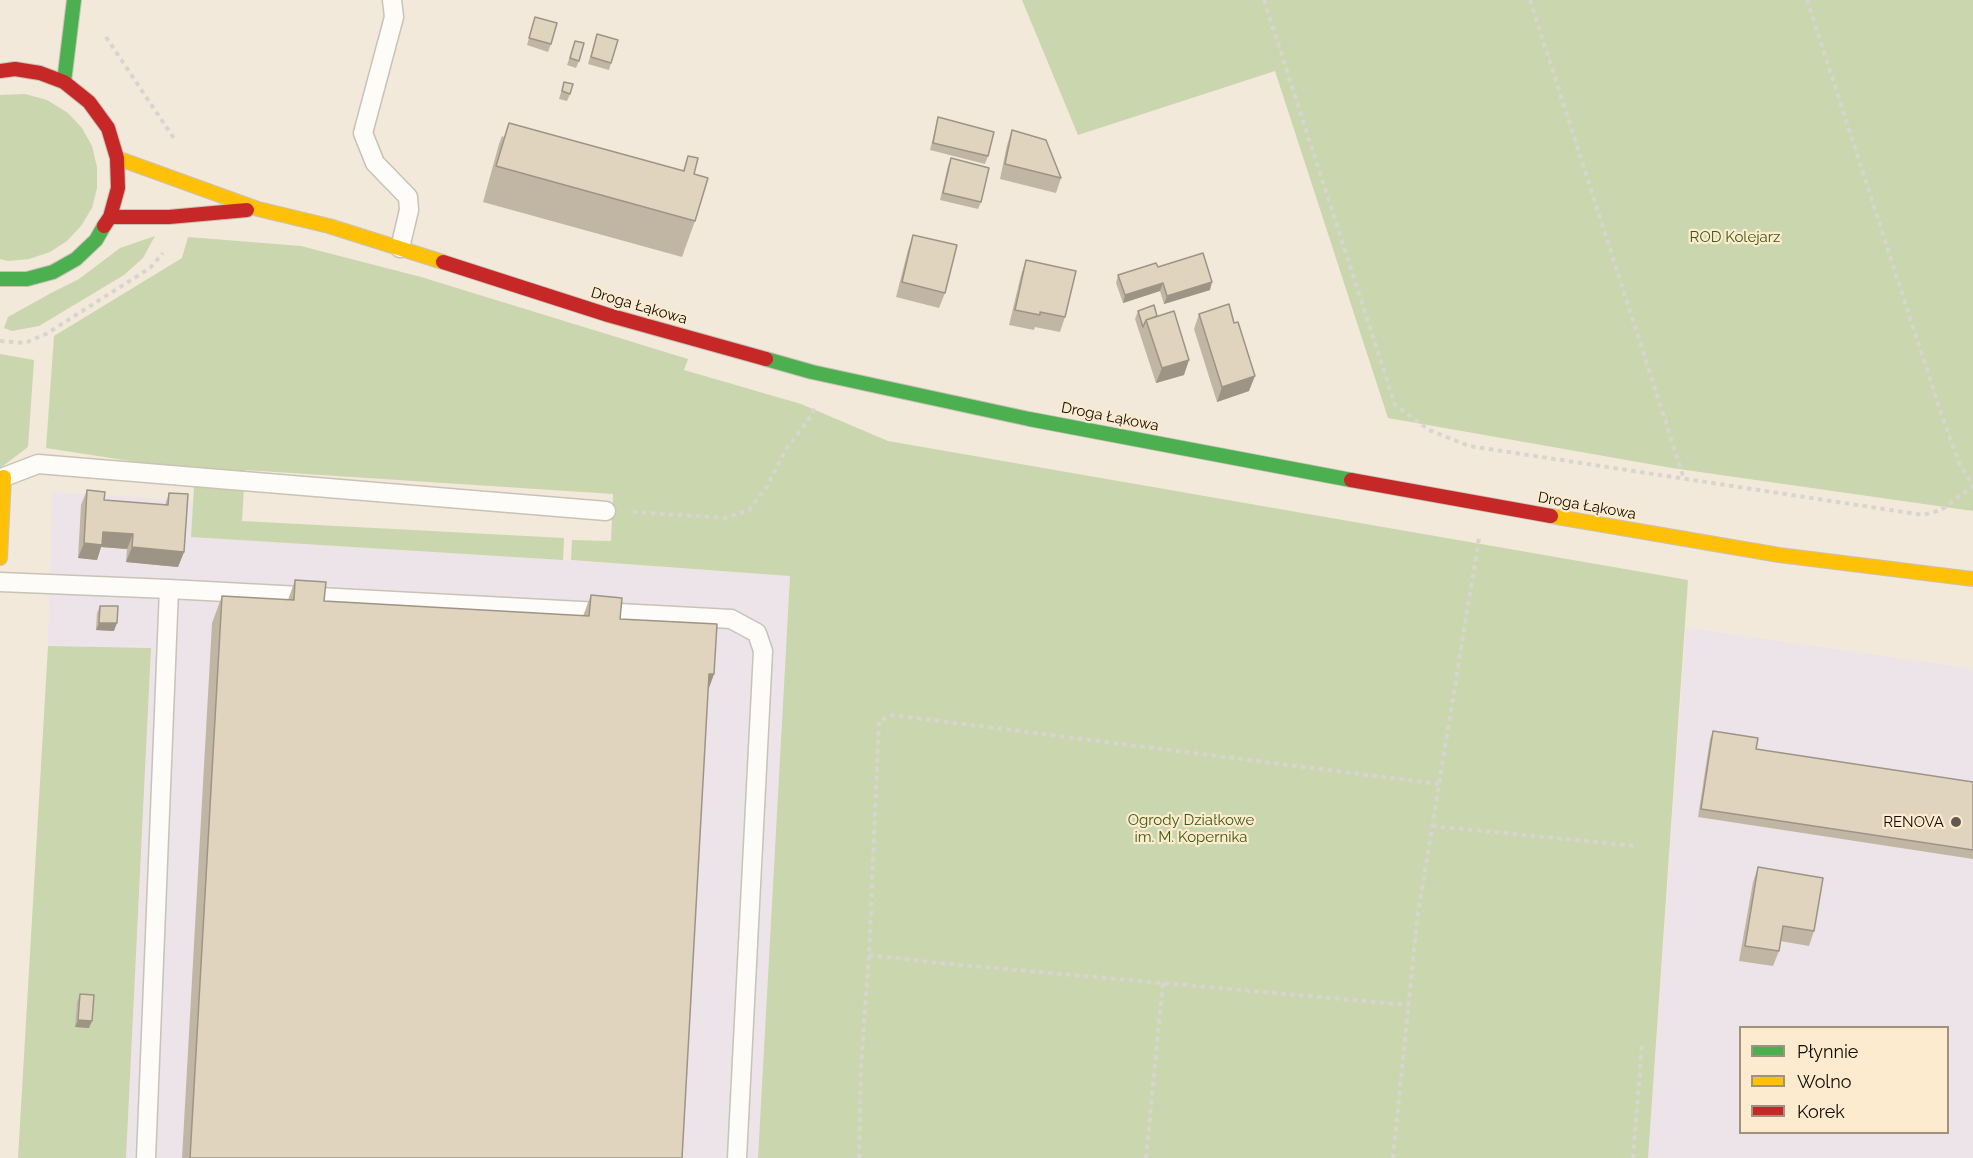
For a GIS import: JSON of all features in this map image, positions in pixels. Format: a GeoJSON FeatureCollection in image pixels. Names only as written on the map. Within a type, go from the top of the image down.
{"type":"FeatureCollection","features":[{"type":"Feature","properties":{"kind":"main road"},"geometry":{"type":"LineString","coordinates":[[64,82],[74,0]]}},
{"type":"Feature","properties":{"kind":"main road"},"geometry":{"type":"LineString","coordinates":[[0,71],[15,69],[40,73],[64,82],[89,102],[108,128],[117,158],[118,188],[110,217],[96,240],[76,259],[53,272],[27,279],[0,279]]}},
{"type":"Feature","properties":{"kind":"main road","name":"Droga Łąkowa"},"geometry":{"type":"LineString","coordinates":[[117,158],[258,209],[329,226],[608,315],[812,372],[1029,418],[1486,505],[1779,555],[1973,579]]}},
{"type":"Feature","properties":{"kind":"main road","name":"Droga Łąkowa"},"geometry":{"type":"LineString","coordinates":[[110,217],[169,217],[258,209]]}},
{"type":"Feature","properties":{"kind":"main road"},"geometry":{"type":"LineString","coordinates":[[0,558],[4,477]]}},
{"type":"Feature","properties":{"kind":"lane"},"geometry":{"type":"LineString","coordinates":[[392,0],[394,17],[363,133],[375,163],[408,197],[409,210],[400,248]]}},
{"type":"Feature","properties":{"kind":"lane"},"geometry":{"type":"LineString","coordinates":[[4,477],[38,464],[606,511]]}},
{"type":"Feature","properties":{"kind":"lane"},"geometry":{"type":"LineString","coordinates":[[0,582],[731,619],[757,633],[764,651],[736,1158]]}},
{"type":"Feature","properties":{"kind":"lane"},"geometry":{"type":"LineString","coordinates":[[146,1158],[169,589]]}},
{"type":"Feature","properties":{"kind":"path"},"geometry":{"type":"LineString","coordinates":[[1264,0],[1395,405],[1429,430],[1469,446],[1923,515],[1941,510],[1973,486],[1959,463],[1940,410],[1807,0]]}},
{"type":"Feature","properties":{"kind":"path"},"geometry":{"type":"LineString","coordinates":[[1530,0],[1684,479]]}},
{"type":"Feature","properties":{"kind":"path"},"geometry":{"type":"LineString","coordinates":[[103,32],[181,149]]}},
{"type":"Feature","properties":{"kind":"path"},"geometry":{"type":"LineString","coordinates":[[0,341],[26,343],[46,334],[150,268],[162,254]]}},
{"type":"Feature","properties":{"kind":"path"},"geometry":{"type":"LineString","coordinates":[[606,511],[725,518],[748,510],[766,488],[786,449],[807,422],[818,402]]}},
{"type":"Feature","properties":{"kind":"path"},"geometry":{"type":"LineString","coordinates":[[1393,1158],[1417,920],[1486,505]]}},
{"type":"Feature","properties":{"kind":"path"},"geometry":{"type":"LineString","coordinates":[[859,1158],[861,1066],[879,721],[892,716],[1439,784]]}},
{"type":"Feature","properties":{"kind":"path"},"geometry":{"type":"LineString","coordinates":[[1432,826],[1637,846]]}},
{"type":"Feature","properties":{"kind":"path"},"geometry":{"type":"LineString","coordinates":[[868,955],[1408,1005]]}},
{"type":"Feature","properties":{"kind":"path"},"geometry":{"type":"LineString","coordinates":[[1146,1158],[1163,982]]}},
{"type":"Feature","properties":{"kind":"path"},"geometry":{"type":"LineString","coordinates":[[1632,1158],[1642,1045]]}},
{"type":"Feature","properties":{"kind":"shaded area"},"geometry":{"type":"Polygon","coordinates":[[[52,492],[193,501],[191,537],[790,576],[758,1158],[126,1158],[151,648],[48,646],[52,492]]]}},
{"type":"Feature","properties":{"kind":"shaded area"},"geometry":{"type":"Polygon","coordinates":[[[1686,628],[1973,669],[1973,1158],[1648,1158],[1686,628]]]}},
{"type":"Feature","properties":{"kind":"green space","name":"ROD Kolejarz"},"geometry":{"type":"Polygon","coordinates":[[[1022,0],[1973,0],[1973,511],[1672,468],[1388,418],[1275,71],[1078,135],[1022,0]]]}},
{"type":"Feature","properties":{"kind":"green space"},"geometry":{"type":"Polygon","coordinates":[[[25,94],[47,100],[68,113],[82,128],[92,146],[97,167],[97,188],[92,208],[81,226],[67,241],[50,252],[29,259],[8,261],[0,259],[0,95],[25,94]]]}},
{"type":"Feature","properties":{"kind":"green space"},"geometry":{"type":"Polygon","coordinates":[[[155,236],[143,258],[124,275],[39,326],[12,331],[4,328],[8,317],[79,279],[120,248],[155,236]]]}},
{"type":"Feature","properties":{"kind":"green space","name":"Ogrody Działkowe im. M. Kopernika"},"geometry":{"type":"Polygon","coordinates":[[[188,237],[301,246],[421,277],[688,359],[684,370],[801,404],[888,441],[1688,580],[1648,1158],[758,1158],[790,576],[571,560],[572,540],[611,541],[613,494],[245,470],[242,521],[564,538],[563,560],[191,537],[195,471],[46,448],[54,336],[182,258],[188,237]]]}},
{"type":"Feature","properties":{"kind":"green space"},"geometry":{"type":"Polygon","coordinates":[[[0,354],[34,360],[28,447],[0,468],[0,354]]]}},
{"type":"Feature","properties":{"kind":"green space"},"geometry":{"type":"Polygon","coordinates":[[[48,646],[151,648],[126,1158],[18,1158],[48,646]]]}},
{"type":"Feature","properties":{"kind":"building"},"geometry":{"type":"Polygon","coordinates":[[[535,17],[557,23],[551,44],[529,38],[535,17]]]}},
{"type":"Feature","properties":{"kind":"building"},"geometry":{"type":"Polygon","coordinates":[[[597,34],[618,40],[611,63],[591,57],[597,34]]]}},
{"type":"Feature","properties":{"kind":"building"},"geometry":{"type":"Polygon","coordinates":[[[575,41],[584,43],[579,61],[570,58],[575,41]]]}},
{"type":"Feature","properties":{"kind":"building"},"geometry":{"type":"Polygon","coordinates":[[[564,82],[573,84],[570,94],[562,91],[564,82]]]}},
{"type":"Feature","properties":{"kind":"building"},"geometry":{"type":"Polygon","coordinates":[[[938,117],[994,132],[988,156],[933,143],[938,117]]]}},
{"type":"Feature","properties":{"kind":"building"},"geometry":{"type":"Polygon","coordinates":[[[509,123],[684,171],[688,156],[698,158],[694,174],[708,178],[695,221],[496,166],[509,123]]]}},
{"type":"Feature","properties":{"kind":"building"},"geometry":{"type":"Polygon","coordinates":[[[1012,130],[1046,140],[1061,178],[1005,164],[1012,130]]]}},
{"type":"Feature","properties":{"kind":"building"},"geometry":{"type":"Polygon","coordinates":[[[951,158],[989,168],[981,202],[943,193],[951,158]]]}},
{"type":"Feature","properties":{"kind":"building"},"geometry":{"type":"Polygon","coordinates":[[[913,235],[957,245],[945,293],[902,282],[913,235]]]}},
{"type":"Feature","properties":{"kind":"building"},"geometry":{"type":"Polygon","coordinates":[[[1203,253],[1212,282],[1167,296],[1163,283],[1125,295],[1118,275],[1156,263],[1158,267],[1203,253]]]}},
{"type":"Feature","properties":{"kind":"building"},"geometry":{"type":"Polygon","coordinates":[[[1026,260],[1076,271],[1065,317],[1015,310],[1026,260]]]}},
{"type":"Feature","properties":{"kind":"building"},"geometry":{"type":"Polygon","coordinates":[[[1229,304],[1234,323],[1238,322],[1255,376],[1222,387],[1199,314],[1229,304]]]}},
{"type":"Feature","properties":{"kind":"building"},"geometry":{"type":"Polygon","coordinates":[[[1154,305],[1157,316],[1146,320],[1143,327],[1138,311],[1154,305]]]}},
{"type":"Feature","properties":{"kind":"building"},"geometry":{"type":"Polygon","coordinates":[[[1174,311],[1189,360],[1162,368],[1146,320],[1174,311]]]}},
{"type":"Feature","properties":{"kind":"building"},"geometry":{"type":"Polygon","coordinates":[[[87,490],[105,492],[104,500],[168,505],[169,493],[188,494],[184,552],[132,547],[133,534],[103,532],[102,545],[84,543],[87,490]]]}},
{"type":"Feature","properties":{"kind":"building"},"geometry":{"type":"Polygon","coordinates":[[[295,580],[326,582],[324,601],[589,616],[591,595],[622,598],[620,619],[717,624],[714,674],[709,674],[682,1158],[190,1158],[222,596],[294,600],[295,580]]]}},
{"type":"Feature","properties":{"kind":"building"},"geometry":{"type":"Polygon","coordinates":[[[100,606],[118,606],[117,623],[99,623],[100,606]]]}},
{"type":"Feature","properties":{"kind":"building"},"geometry":{"type":"Polygon","coordinates":[[[1713,731],[1758,738],[1756,749],[1973,782],[1973,850],[1701,809],[1713,731]]]}},
{"type":"Feature","properties":{"kind":"building"},"geometry":{"type":"Polygon","coordinates":[[[1758,867],[1823,878],[1814,931],[1783,926],[1779,951],[1745,946],[1758,867]]]}},
{"type":"Feature","properties":{"kind":"building"},"geometry":{"type":"Polygon","coordinates":[[[80,994],[94,995],[92,1021],[78,1020],[80,994]]]}},
{"type":"Feature","properties":{"kind":"traffic: fast"},"geometry":{"type":"LineString","coordinates":[[64,82],[74,0]]}},
{"type":"Feature","properties":{"kind":"traffic: fast"},"geometry":{"type":"LineString","coordinates":[[0,279],[27,279],[53,272],[76,259],[96,240],[104,226]]}},
{"type":"Feature","properties":{"kind":"traffic: fast"},"geometry":{"type":"LineString","coordinates":[[766,359],[812,372],[1029,419],[1351,480]]}},
{"type":"Feature","properties":{"kind":"traffic: slow"},"geometry":{"type":"LineString","coordinates":[[117,158],[258,209],[329,226],[443,262]]}},
{"type":"Feature","properties":{"kind":"traffic: slow"},"geometry":{"type":"LineString","coordinates":[[0,558],[4,477]]}},
{"type":"Feature","properties":{"kind":"traffic: slow"},"geometry":{"type":"LineString","coordinates":[[1551,516],[1779,555],[1973,579]]}},
{"type":"Feature","properties":{"kind":"traffic: jam"},"geometry":{"type":"LineString","coordinates":[[0,71],[15,69],[40,73],[64,82],[89,102],[108,128],[117,158],[118,188],[110,217],[104,226]]}},
{"type":"Feature","properties":{"kind":"traffic: jam"},"geometry":{"type":"LineString","coordinates":[[110,217],[169,217],[247,210]]}},
{"type":"Feature","properties":{"kind":"traffic: jam"},"geometry":{"type":"LineString","coordinates":[[443,262],[608,315],[766,359]]}},
{"type":"Feature","properties":{"kind":"traffic: jam"},"geometry":{"type":"LineString","coordinates":[[1351,480],[1551,516]]}},
{"type":"Feature","properties":{"kind":"place","name":"RENOVA"},"geometry":{"type":"Point","coordinates":[1956,822]}}]}
